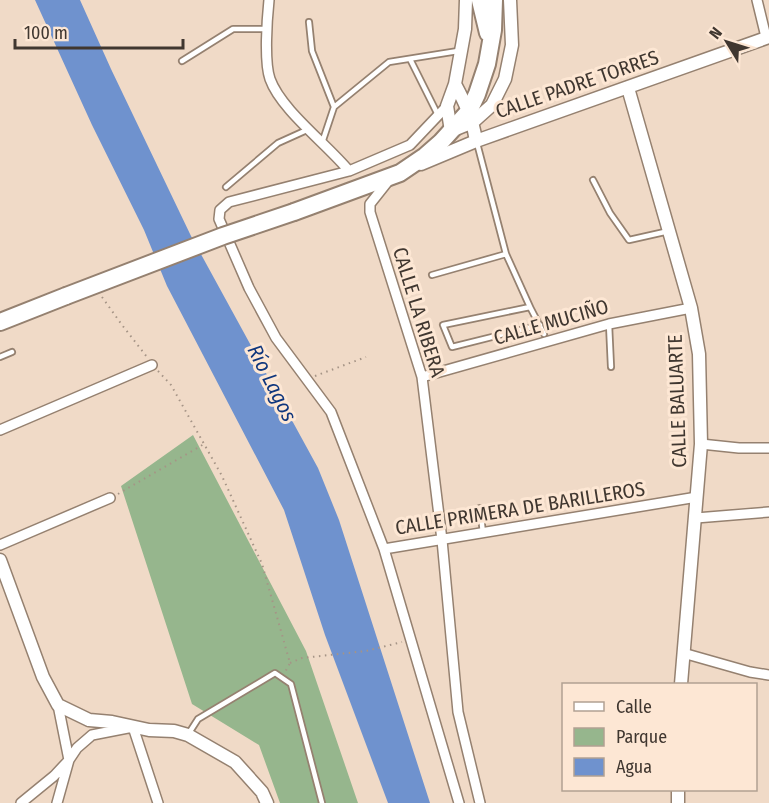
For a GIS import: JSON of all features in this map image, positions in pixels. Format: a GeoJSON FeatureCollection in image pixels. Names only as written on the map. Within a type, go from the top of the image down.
{"type":"FeatureCollection","features":[{"type":"Feature","properties":{"kind":"highway"},"geometry":{"type":"LineString","coordinates":[[480,0],[491,43]]}},
{"type":"Feature","properties":{"kind":"highway"},"geometry":{"type":"LineString","coordinates":[[0,322],[223,236],[396,174],[425,156],[451,131],[471,117],[487,64],[494,0]]}},
{"type":"Feature","properties":{"kind":"street"},"geometry":{"type":"LineString","coordinates":[[269,0],[266,29],[270,78],[280,97],[349,171]]}},
{"type":"Feature","properties":{"kind":"street"},"geometry":{"type":"LineString","coordinates":[[459,803],[384,549],[331,412],[276,338],[249,288],[219,219],[220,210],[229,202],[349,171],[410,145],[442,111],[455,84],[465,29],[466,0]]}},
{"type":"Feature","properties":{"kind":"street"},"geometry":{"type":"LineString","coordinates":[[471,117],[492,105],[505,79],[512,45],[510,0]]}},
{"type":"Feature","properties":{"kind":"street"},"geometry":{"type":"LineString","coordinates":[[757,0],[768,37]]}},
{"type":"Feature","properties":{"kind":"street","name":"CALLE PADRE TORRES"},"geometry":{"type":"LineString","coordinates":[[396,174],[476,141],[768,37]]}},
{"type":"Feature","properties":{"kind":"street"},"geometry":{"type":"LineString","coordinates":[[455,84],[471,117],[476,141]]}},
{"type":"Feature","properties":{"kind":"street","name":"CALLE BALUARTE"},"geometry":{"type":"LineString","coordinates":[[628,88],[691,308],[699,354],[701,444],[681,683]]}},
{"type":"Feature","properties":{"kind":"street"},"geometry":{"type":"LineString","coordinates":[[442,111],[451,131]]}},
{"type":"Feature","properties":{"kind":"street","name":"CALLE LA RIBERA"},"geometry":{"type":"LineString","coordinates":[[396,174],[376,194],[370,204],[370,212],[422,376],[442,540],[458,712],[480,803]]}},
{"type":"Feature","properties":{"kind":"street","name":"CALLE MUCIÑO"},"geometry":{"type":"LineString","coordinates":[[422,376],[609,324],[691,308]]}},
{"type":"Feature","properties":{"kind":"street"},"geometry":{"type":"LineString","coordinates":[[0,430],[152,365]]}},
{"type":"Feature","properties":{"kind":"street"},"geometry":{"type":"LineString","coordinates":[[701,444],[769,448]]}},
{"type":"Feature","properties":{"kind":"street","name":"CALLE PRIMERA DE BARILLEROS"},"geometry":{"type":"LineString","coordinates":[[384,549],[697,497]]}},
{"type":"Feature","properties":{"kind":"street"},"geometry":{"type":"LineString","coordinates":[[0,545],[110,498]]}},
{"type":"Feature","properties":{"kind":"street"},"geometry":{"type":"LineString","coordinates":[[696,518],[769,512]]}},
{"type":"Feature","properties":{"kind":"street"},"geometry":{"type":"LineString","coordinates":[[0,560],[43,677],[58,705],[69,760],[57,803]]}},
{"type":"Feature","properties":{"kind":"street"},"geometry":{"type":"LineString","coordinates":[[683,653],[750,672],[769,675]]}},
{"type":"Feature","properties":{"kind":"street"},"geometry":{"type":"LineString","coordinates":[[58,705],[89,720],[112,722],[149,730],[174,731],[188,735],[234,762],[262,792],[267,803]]}},
{"type":"Feature","properties":{"kind":"street"},"geometry":{"type":"LineString","coordinates":[[21,803],[54,776],[69,760],[76,748],[92,735],[133,727]]}},
{"type":"Feature","properties":{"kind":"street"},"geometry":{"type":"LineString","coordinates":[[133,727],[158,803]]}},
{"type":"Feature","properties":{"kind":"street"},"geometry":{"type":"LineString","coordinates":[[150,803],[154,791]]}},
{"type":"Feature","properties":{"kind":"lane"},"geometry":{"type":"LineString","coordinates":[[309,22],[312,51],[334,107]]}},
{"type":"Feature","properties":{"kind":"lane"},"geometry":{"type":"LineString","coordinates":[[182,61],[233,29],[266,29]]}},
{"type":"Feature","properties":{"kind":"lane"},"geometry":{"type":"LineString","coordinates":[[322,143],[334,107],[389,62],[461,50]]}},
{"type":"Feature","properties":{"kind":"lane"},"geometry":{"type":"LineString","coordinates":[[410,59],[442,111]]}},
{"type":"Feature","properties":{"kind":"lane"},"geometry":{"type":"LineString","coordinates":[[226,187],[278,142],[309,129]]}},
{"type":"Feature","properties":{"kind":"lane"},"geometry":{"type":"LineString","coordinates":[[476,141],[506,254],[544,334]]}},
{"type":"Feature","properties":{"kind":"lane"},"geometry":{"type":"LineString","coordinates":[[593,180],[610,213],[629,240],[669,231]]}},
{"type":"Feature","properties":{"kind":"lane"},"geometry":{"type":"LineString","coordinates":[[432,275],[506,254]]}},
{"type":"Feature","properties":{"kind":"lane"},"geometry":{"type":"LineString","coordinates":[[530,307],[443,325],[452,347],[540,325]]}},
{"type":"Feature","properties":{"kind":"lane"},"geometry":{"type":"LineString","coordinates":[[609,324],[611,367]]}},
{"type":"Feature","properties":{"kind":"lane"},"geometry":{"type":"LineString","coordinates":[[0,357],[12,352]]}},
{"type":"Feature","properties":{"kind":"lane"},"geometry":{"type":"LineString","coordinates":[[480,508],[483,532]]}},
{"type":"Feature","properties":{"kind":"lane"},"geometry":{"type":"LineString","coordinates":[[188,735],[198,719],[275,673],[283,677],[291,684],[322,803]]}},
{"type":"Feature","properties":{"kind":"path"},"geometry":{"type":"LineString","coordinates":[[94,285],[122,326],[142,348],[152,365],[171,385],[222,476],[262,564],[290,663]]}},
{"type":"Feature","properties":{"kind":"path"},"geometry":{"type":"LineString","coordinates":[[307,379],[366,357]]}},
{"type":"Feature","properties":{"kind":"path"},"geometry":{"type":"LineString","coordinates":[[110,498],[204,444]]}},
{"type":"Feature","properties":{"kind":"path"},"geometry":{"type":"LineString","coordinates":[[283,677],[290,663],[302,657],[366,651],[411,640]]}},
{"type":"Feature","properties":{"kind":"green space"},"geometry":{"type":"Polygon","coordinates":[[[193,435],[306,651],[358,803],[280,803],[259,745],[192,704],[121,486],[193,435]]]}},
{"type":"Feature","properties":{"kind":"water"},"geometry":{"type":"Polygon","coordinates":[[[35,0],[80,0],[191,236],[318,468],[339,520],[430,803],[388,803],[325,635],[284,510],[167,286],[144,230],[92,125],[35,0]]]}},
{"type":"Feature","properties":{"kind":"water label","name":"Río Lagos"},"geometry":{"type":"Point","coordinates":[272,383]}}]}
